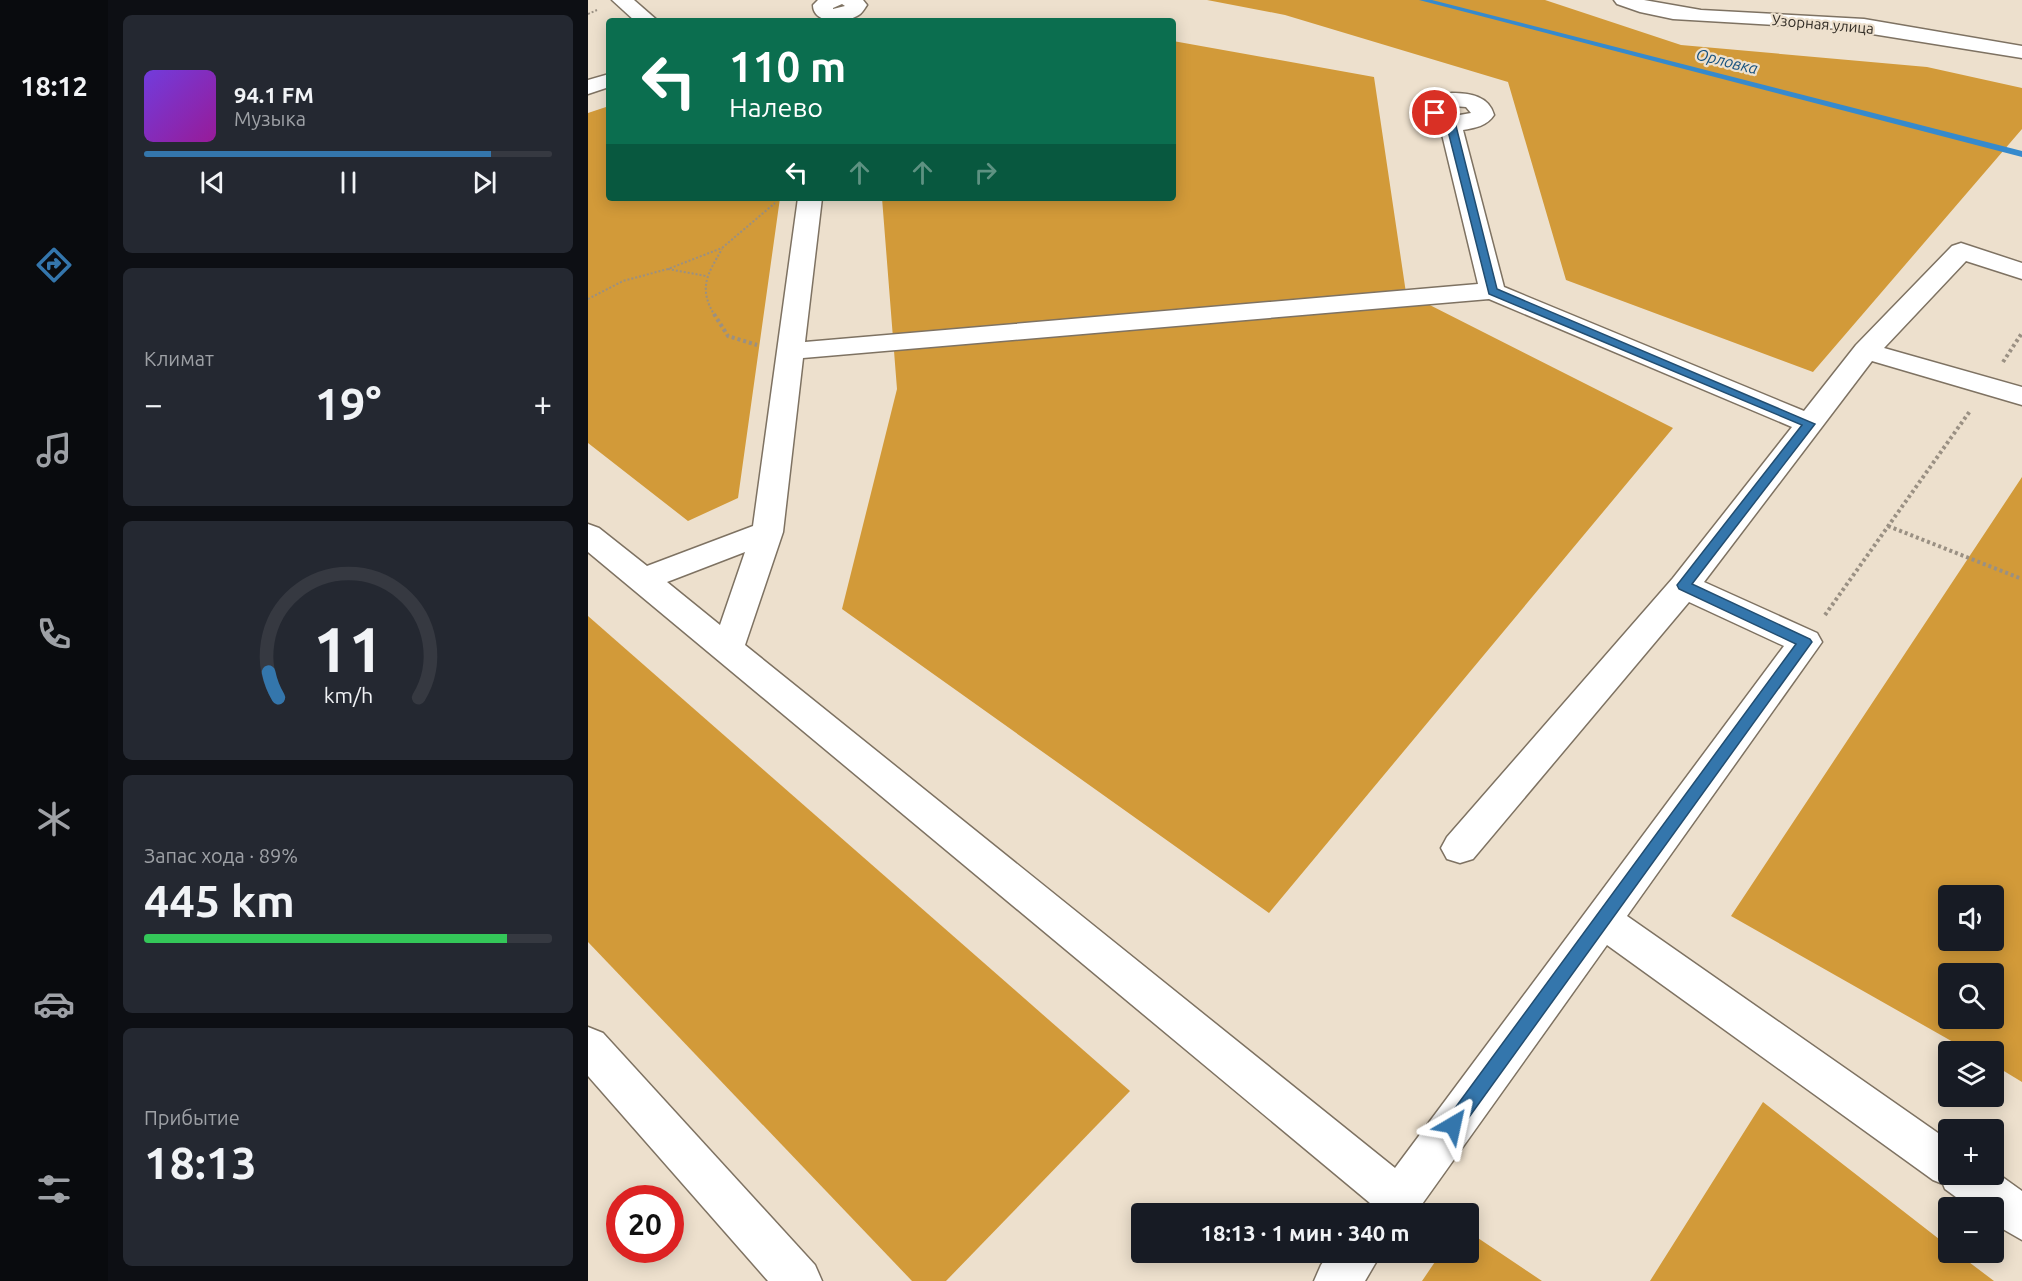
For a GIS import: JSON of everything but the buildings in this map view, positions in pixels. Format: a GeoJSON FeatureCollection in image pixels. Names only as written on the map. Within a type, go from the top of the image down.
{"type":"FeatureCollection","features":[{"type":"Feature","properties":{"kind":"street"},"geometry":{"type":"LineString","coordinates":[[622,0],[644,18]]}},
{"type":"Feature","properties":{"kind":"street"},"geometry":{"type":"LineString","coordinates":[[821,10],[838,15],[850,12],[857,5],[849,0]]}},
{"type":"Feature","properties":{"kind":"street","name":"Узорная улица"},"geometry":{"type":"LineString","coordinates":[[1624,0],[1636,5],[1683,14],[1842,23],[2022,52]]}},
{"type":"Feature","properties":{"kind":"street"},"geometry":{"type":"LineString","coordinates":[[588,87],[606,81]]}},
{"type":"Feature","properties":{"kind":"street"},"geometry":{"type":"LineString","coordinates":[[1450,122],[1492,291]]}},
{"type":"Feature","properties":{"kind":"street"},"geometry":{"type":"LineString","coordinates":[[727,650],[768,532],[810,201]]}},
{"type":"Feature","properties":{"kind":"street"},"geometry":{"type":"LineString","coordinates":[[1460,848],[1684,585],[1866,351],[1961,250],[2022,271]]}},
{"type":"Feature","properties":{"kind":"street"},"geometry":{"type":"LineString","coordinates":[[791,351],[1492,291],[1809,424]]}},
{"type":"Feature","properties":{"kind":"street"},"geometry":{"type":"LineString","coordinates":[[1866,351],[2022,396]]}},
{"type":"Feature","properties":{"kind":"street"},"geometry":{"type":"LineString","coordinates":[[642,580],[768,532]]}},
{"type":"Feature","properties":{"kind":"street"},"geometry":{"type":"LineString","coordinates":[[588,536],[1389,1203]]}},
{"type":"Feature","properties":{"kind":"street"},"geometry":{"type":"LineString","coordinates":[[1395,1203],[1805,642],[1684,585]]}},
{"type":"Feature","properties":{"kind":"street"},"geometry":{"type":"LineString","coordinates":[[1602,920],[1938,1159]]}},
{"type":"Feature","properties":{"kind":"street"},"geometry":{"type":"LineString","coordinates":[[588,1046],[799,1281]]}},
{"type":"Feature","properties":{"kind":"street"},"geometry":{"type":"LineString","coordinates":[[1976,1185],[2022,1218]]}},
{"type":"Feature","properties":{"kind":"street"},"geometry":{"type":"LineString","coordinates":[[1337,1281],[1351,1263]]}},
{"type":"Feature","properties":{"kind":"path"},"geometry":{"type":"LineString","coordinates":[[588,299],[623,282],[668,269],[722,248],[776,203],[783,202]]}},
{"type":"Feature","properties":{"kind":"path"},"geometry":{"type":"LineString","coordinates":[[722,248],[706,276],[706,301],[728,336],[771,350],[791,351]]}},
{"type":"Feature","properties":{"kind":"path"},"geometry":{"type":"LineString","coordinates":[[668,269],[706,276]]}},
{"type":"Feature","properties":{"kind":"path"},"geometry":{"type":"LineString","coordinates":[[1805,642],[1987,386],[2022,333]]}},
{"type":"Feature","properties":{"kind":"path"},"geometry":{"type":"LineString","coordinates":[[1888,526],[2022,579]]}},
{"type":"Feature","properties":{"kind":"shaded area"},"geometry":{"type":"Polygon","coordinates":[[[1207,0],[1545,0],[1681,45],[1927,67],[2022,88],[2022,129],[1813,372],[1566,280],[1508,82],[1285,15],[1207,0]]]}},
{"type":"Feature","properties":{"kind":"shaded area"},"geometry":{"type":"Polygon","coordinates":[[[1176,42],[1374,77],[1406,293],[1673,428],[1269,913],[842,609],[897,389],[882,201],[1176,201],[1176,42]]]}},
{"type":"Feature","properties":{"kind":"shaded area"},"geometry":{"type":"Polygon","coordinates":[[[606,107],[606,201],[780,201],[738,498],[688,521],[588,443],[588,113],[606,107]]]}},
{"type":"Feature","properties":{"kind":"shaded area"},"geometry":{"type":"Polygon","coordinates":[[[2022,477],[2022,1082],[2004,1071],[2004,1041],[1951,1041],[1731,916],[2022,477]]]}},
{"type":"Feature","properties":{"kind":"shaded area"},"geometry":{"type":"Polygon","coordinates":[[[588,616],[1130,1091],[946,1281],[912,1281],[588,942],[588,616]]]}},
{"type":"Feature","properties":{"kind":"shaded area"},"geometry":{"type":"Polygon","coordinates":[[[1763,1102],[1938,1238],[1938,1263],[1970,1263],[1994,1281],[1650,1281],[1763,1102]]]}},
{"type":"Feature","properties":{"kind":"shaded area"},"geometry":{"type":"Polygon","coordinates":[[[1479,1239],[1542,1281],[1422,1281],[1434,1263],[1479,1263],[1479,1239]]]}},
{"type":"Feature","properties":{"kind":"waterway","name":"Орловка"},"geometry":{"type":"LineString","coordinates":[[1423,0],[2022,154]]}},
{"type":"Feature","properties":{"kind":"route"},"geometry":{"type":"LineString","coordinates":[[1435,113],[1443,120],[1450,122],[1492,291],[1809,424],[1684,585],[1805,642],[1453,1125]]}}]}
